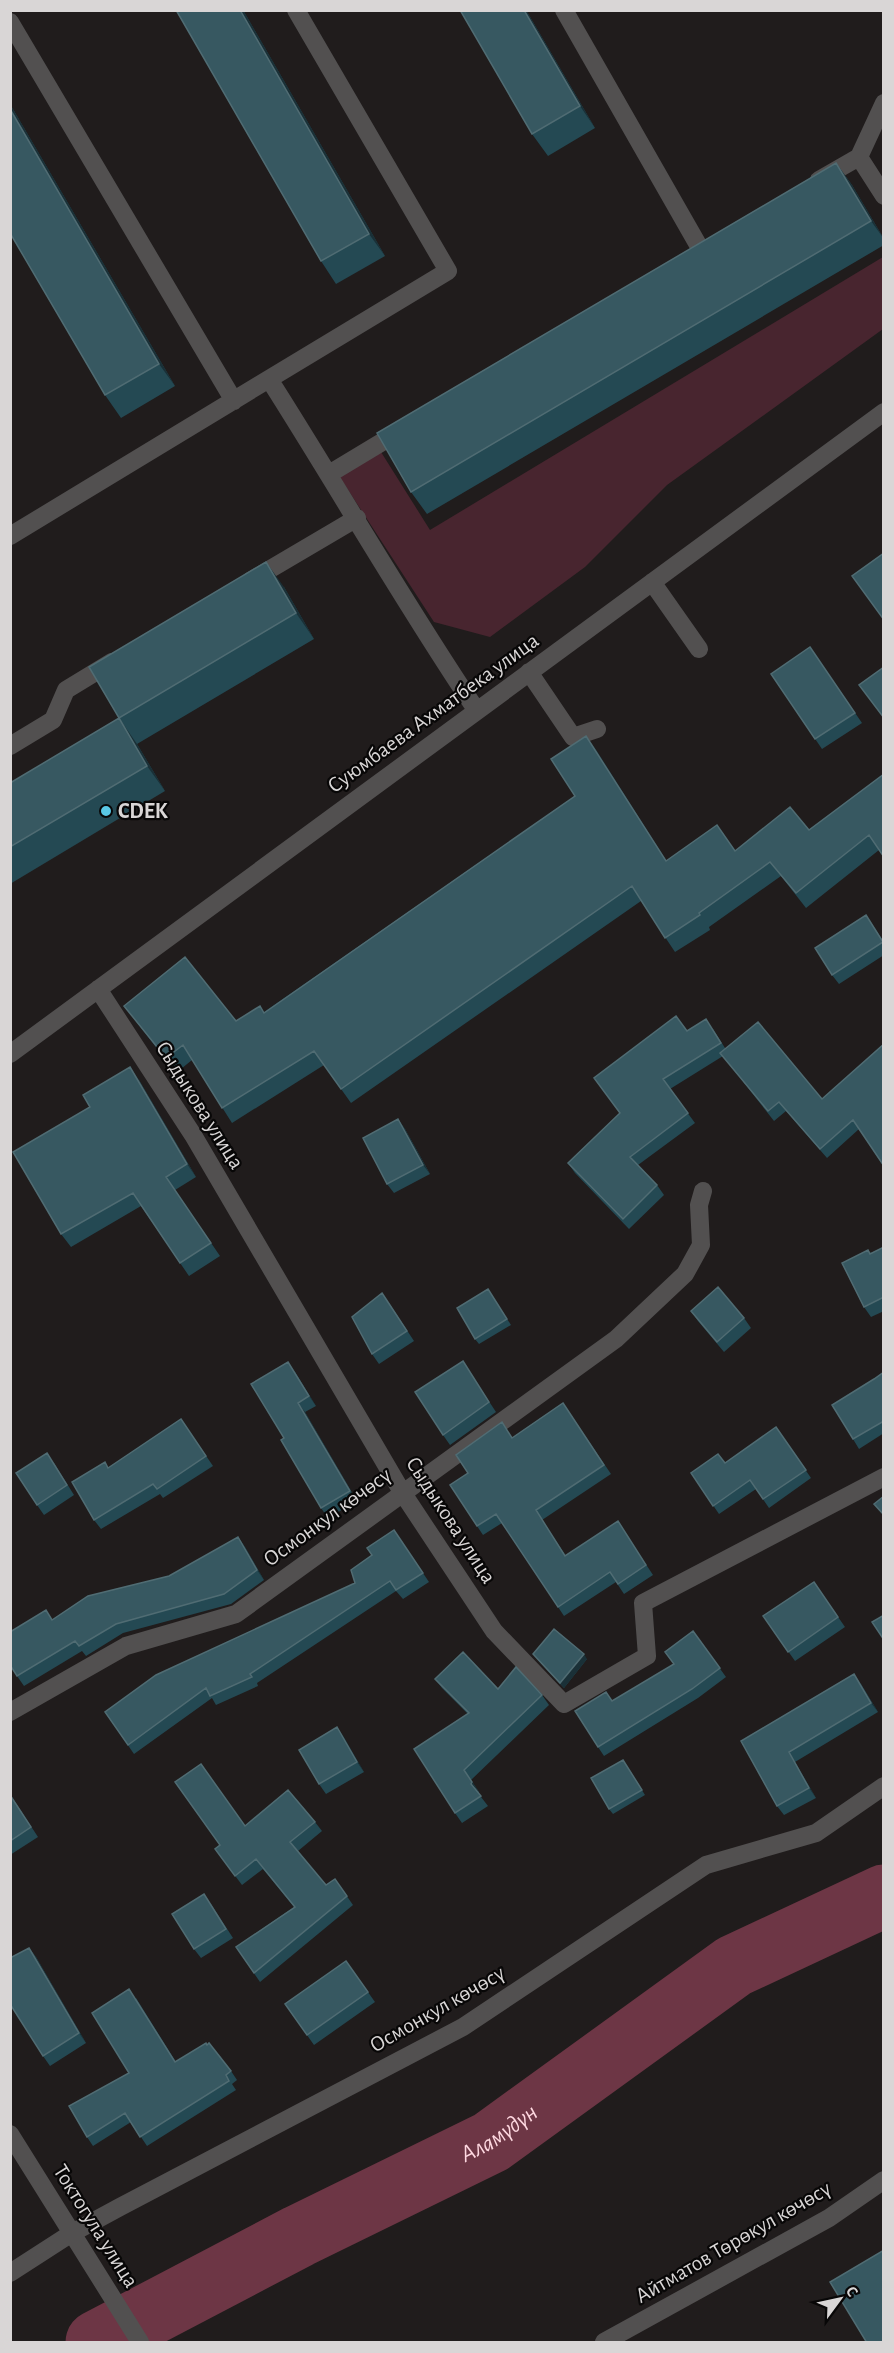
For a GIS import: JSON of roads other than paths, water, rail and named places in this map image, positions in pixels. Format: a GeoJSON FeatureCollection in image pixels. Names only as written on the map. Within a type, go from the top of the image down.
{"type":"FeatureCollection","features":[{"type":"Feature","properties":{"kind":"street"},"geometry":{"type":"LineString","coordinates":[[10,536],[448,271],[296,10]]}},
{"type":"Feature","properties":{"kind":"street"},"geometry":{"type":"LineString","coordinates":[[564,10],[696,253],[721,238]]}},
{"type":"Feature","properties":{"kind":"street"},"geometry":{"type":"LineString","coordinates":[[10,22],[234,401]]}},
{"type":"Feature","properties":{"kind":"street"},"geometry":{"type":"LineString","coordinates":[[800,191],[859,157],[884,103]]}},
{"type":"Feature","properties":{"kind":"street"},"geometry":{"type":"LineString","coordinates":[[859,157],[884,196]]}},
{"type":"Feature","properties":{"kind":"street"},"geometry":{"type":"LineString","coordinates":[[269,379],[357,518],[437,652],[477,711]]}},
{"type":"Feature","properties":{"kind":"street","name":"Суюмбаева Ахматбека улица"},"geometry":{"type":"LineString","coordinates":[[10,1053],[884,412]]}},
{"type":"Feature","properties":{"kind":"street"},"geometry":{"type":"LineString","coordinates":[[328,474],[419,419]]}},
{"type":"Feature","properties":{"kind":"street"},"geometry":{"type":"LineString","coordinates":[[236,589],[357,518]]}},
{"type":"Feature","properties":{"kind":"street"},"geometry":{"type":"LineString","coordinates":[[652,582],[699,649]]}},
{"type":"Feature","properties":{"kind":"street"},"geometry":{"type":"LineString","coordinates":[[10,746],[53,720],[66,690],[126,654]]}},
{"type":"Feature","properties":{"kind":"street"},"geometry":{"type":"LineString","coordinates":[[529,672],[573,737],[597,729]]}},
{"type":"Feature","properties":{"kind":"street","name":"Сыдыкова улица"},"geometry":{"type":"LineString","coordinates":[[98,989],[193,1135],[402,1492],[494,1631],[564,1704],[647,1656],[643,1604],[884,1477]]}},
{"type":"Feature","properties":{"kind":"street","name":"Осмонкул көчөсү"},"geometry":{"type":"LineString","coordinates":[[10,1712],[126,1646],[236,1614],[616,1339],[685,1274],[701,1245],[699,1205],[703,1191]]}},
{"type":"Feature","properties":{"kind":"street","name":"Осмонкул көчөсү"},"geometry":{"type":"LineString","coordinates":[[10,2273],[463,2027],[706,1865],[816,1833],[884,1786]]}},
{"type":"Feature","properties":{"kind":"street","name":"Токтогула улица"},"geometry":{"type":"LineString","coordinates":[[10,2134],[140,2343]]}},
{"type":"Feature","properties":{"kind":"street","name":"Айтматов Төрөкул көчөсү"},"geometry":{"type":"LineString","coordinates":[[604,2343],[829,2218],[884,2180]]}},
{"type":"Feature","properties":{"kind":"waterway","name":"Аламүдүн"},"geometry":{"type":"LineString","coordinates":[[97,2342],[299,2236],[491,2142],[734,1966],[884,1896]]}},
{"type":"Feature","properties":{"kind":"place","name":"CDEK"},"geometry":{"type":"Point","coordinates":[106,811]}}]}
